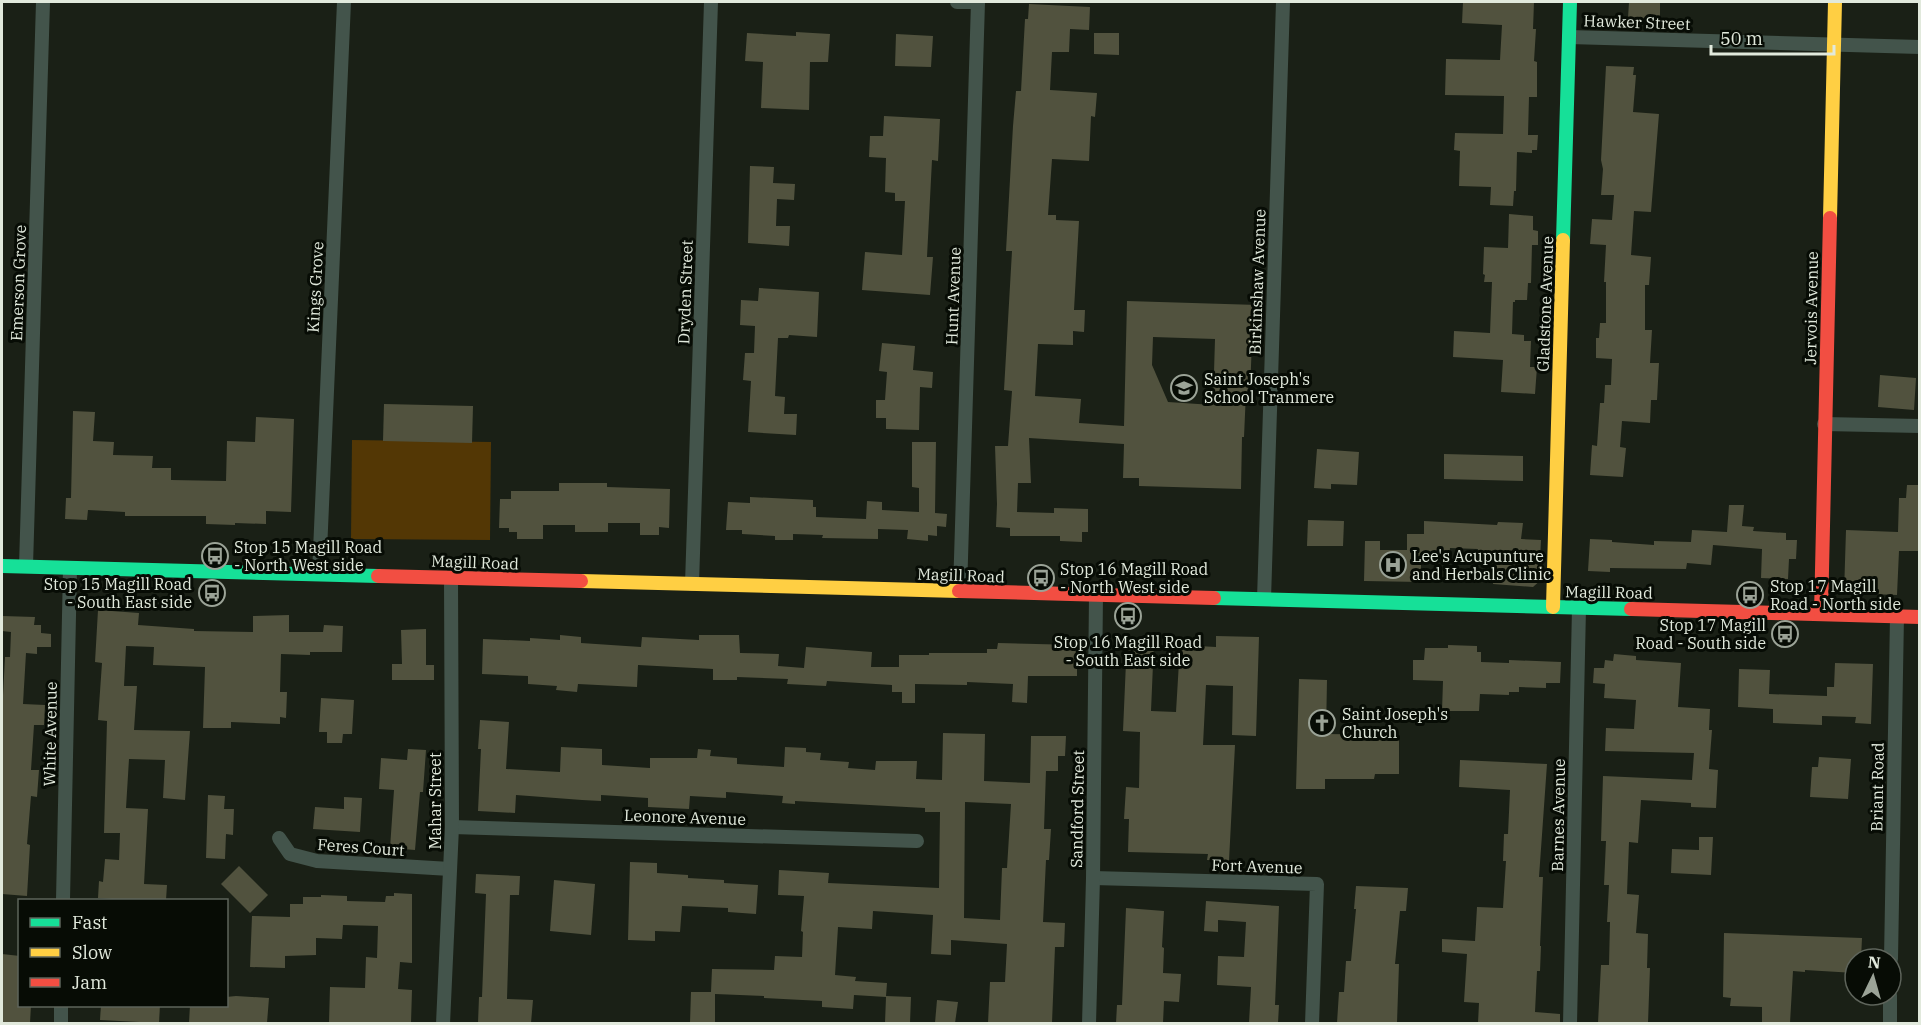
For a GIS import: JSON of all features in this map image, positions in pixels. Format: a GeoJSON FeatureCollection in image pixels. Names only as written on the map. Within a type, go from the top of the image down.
{"type":"FeatureCollection","features":[{"type":"Feature","properties":{"kind":"main road","name":"Gladstone Avenue"},"geometry":{"type":"LineString","coordinates":[[1553,607],[1570,2]]}},
{"type":"Feature","properties":{"kind":"main road","name":"Jervois Avenue"},"geometry":{"type":"LineString","coordinates":[[1821,614],[1835,2]]}},
{"type":"Feature","properties":{"kind":"main road","name":"Magill Road"},"geometry":{"type":"LineString","coordinates":[[2,566],[1920,617]]}},
{"type":"Feature","properties":{"kind":"street","name":"Emerson Grove"},"geometry":{"type":"LineString","coordinates":[[26,566],[43,2]]}},
{"type":"Feature","properties":{"kind":"street","name":"Kings Grove"},"geometry":{"type":"LineString","coordinates":[[319,574],[344,2]]}},
{"type":"Feature","properties":{"kind":"street","name":"Dryden Street"},"geometry":{"type":"LineString","coordinates":[[692,584],[711,2]]}},
{"type":"Feature","properties":{"kind":"street"},"geometry":{"type":"LineString","coordinates":[[957,2],[978,2]]}},
{"type":"Feature","properties":{"kind":"street","name":"Hunt Avenue"},"geometry":{"type":"LineString","coordinates":[[960,591],[978,2]]}},
{"type":"Feature","properties":{"kind":"street","name":"Birkinshaw Avenue"},"geometry":{"type":"LineString","coordinates":[[1264,599],[1283,2]]}},
{"type":"Feature","properties":{"kind":"street","name":"Hawker Street"},"geometry":{"type":"LineString","coordinates":[[1569,36],[1920,47]]}},
{"type":"Feature","properties":{"kind":"street"},"geometry":{"type":"LineString","coordinates":[[1824,424],[1920,426]]}},
{"type":"Feature","properties":{"kind":"street","name":"White Avenue"},"geometry":{"type":"LineString","coordinates":[[63,899],[70,568]]}},
{"type":"Feature","properties":{"kind":"street","name":"Mahar Street"},"geometry":{"type":"LineString","coordinates":[[442,1023],[452,827],[450,578]]}},
{"type":"Feature","properties":{"kind":"street","name":"Sandford Street"},"geometry":{"type":"LineString","coordinates":[[1089,1023],[1096,595]]}},
{"type":"Feature","properties":{"kind":"street","name":"Barnes Avenue"},"geometry":{"type":"LineString","coordinates":[[1570,1023],[1579,608]]}},
{"type":"Feature","properties":{"kind":"street","name":"Briant Road"},"geometry":{"type":"LineString","coordinates":[[1891,947],[1897,616]]}},
{"type":"Feature","properties":{"kind":"street","name":"Leonore Avenue"},"geometry":{"type":"LineString","coordinates":[[452,827],[917,841]]}},
{"type":"Feature","properties":{"kind":"street","name":"Feres Court"},"geometry":{"type":"LineString","coordinates":[[279,838],[291,854],[317,861],[450,868]]}},
{"type":"Feature","properties":{"kind":"street","name":"Fort Avenue"},"geometry":{"type":"LineString","coordinates":[[1093,878],[1317,884],[1312,1023]]}},
{"type":"Feature","properties":{"kind":"street"},"geometry":{"type":"LineString","coordinates":[[60,1023],[61,1007]]}},
{"type":"Feature","properties":{"kind":"street"},"geometry":{"type":"LineString","coordinates":[[1890,1007],[1890,1023]]}},
{"type":"Feature","properties":{"kind":"shaded area"},"geometry":{"type":"Polygon","coordinates":[[[352,440],[491,442],[490,540],[351,539],[352,440]]]}},
{"type":"Feature","properties":{"kind":"building"},"geometry":{"type":"Polygon","coordinates":[[[1463,2],[1534,2],[1533,29],[1536,29],[1534,61],[1537,62],[1537,97],[1529,97],[1528,135],[1538,135],[1537,150],[1532,150],[1532,153],[1517,152],[1516,191],[1514,191],[1513,206],[1490,205],[1491,187],[1459,186],[1460,151],[1454,150],[1455,133],[1503,134],[1504,96],[1445,95],[1446,59],[1500,60],[1502,25],[1462,23],[1463,2]]]}},
{"type":"Feature","properties":{"kind":"building"},"geometry":{"type":"Polygon","coordinates":[[[1629,2],[1660,2],[1660,20],[1628,18],[1629,2]]]}},
{"type":"Feature","properties":{"kind":"building"},"geometry":{"type":"Polygon","coordinates":[[[1029,4],[1090,7],[1089,30],[1070,29],[1069,52],[1052,52],[1050,90],[1097,93],[1095,117],[1091,116],[1089,161],[1052,159],[1048,215],[1056,215],[1056,220],[1079,221],[1074,310],[1085,310],[1084,332],[1073,331],[1073,345],[1038,344],[1035,396],[1081,399],[1079,423],[1124,426],[1127,301],[1258,305],[1257,340],[1252,340],[1250,392],[1246,392],[1241,489],[1139,486],[1139,478],[1123,478],[1124,444],[1029,438],[1031,483],[1018,483],[1017,512],[1054,513],[1054,508],[1088,509],[1088,532],[1082,532],[1082,542],[1060,541],[1060,536],[1010,536],[1010,528],[996,527],[995,446],[1008,446],[1012,391],[1004,390],[1012,251],[1006,251],[1013,126],[1016,91],[1021,91],[1025,19],[1028,19],[1029,4]],[[1153,337],[1152,365],[1168,402],[1213,405],[1215,339],[1153,337]]]}},
{"type":"Feature","properties":{"kind":"building"},"geometry":{"type":"Polygon","coordinates":[[[796,32],[830,34],[828,62],[810,62],[809,110],[761,108],[763,62],[745,61],[747,33],[796,36],[796,32]]]}},
{"type":"Feature","properties":{"kind":"building"},"geometry":{"type":"Polygon","coordinates":[[[1094,33],[1119,33],[1119,55],[1094,54],[1094,33]]]}},
{"type":"Feature","properties":{"kind":"building"},"geometry":{"type":"Polygon","coordinates":[[[896,34],[933,36],[931,67],[895,66],[896,34]]]}},
{"type":"Feature","properties":{"kind":"building"},"geometry":{"type":"Polygon","coordinates":[[[1606,66],[1634,67],[1633,75],[1636,75],[1633,112],[1659,114],[1651,212],[1634,211],[1631,255],[1651,257],[1649,285],[1645,285],[1645,330],[1652,330],[1650,363],[1659,363],[1657,400],[1651,400],[1650,423],[1622,421],[1620,447],[1626,448],[1623,477],[1590,475],[1592,445],[1597,446],[1600,403],[1604,403],[1605,385],[1611,385],[1612,359],[1596,358],[1596,338],[1599,338],[1600,323],[1606,323],[1606,282],[1604,282],[1606,245],[1590,244],[1592,219],[1612,220],[1614,195],[1601,195],[1606,66]]]}},
{"type":"Feature","properties":{"kind":"building"},"geometry":{"type":"Polygon","coordinates":[[[884,116],[940,119],[938,161],[932,160],[927,257],[933,257],[930,295],[862,290],[865,252],[902,255],[905,201],[895,201],[895,193],[885,192],[886,158],[869,157],[870,136],[883,136],[884,116]]]}},
{"type":"Feature","properties":{"kind":"building"},"geometry":{"type":"Polygon","coordinates":[[[750,166],[774,167],[773,183],[795,184],[794,200],[777,199],[776,226],[790,226],[789,246],[748,243],[750,166]]]}},
{"type":"Feature","properties":{"kind":"building"},"geometry":{"type":"Polygon","coordinates":[[[1509,214],[1533,216],[1533,230],[1538,231],[1538,245],[1532,245],[1531,283],[1528,283],[1527,300],[1513,302],[1512,334],[1524,335],[1524,341],[1531,341],[1530,367],[1537,367],[1535,394],[1501,392],[1503,360],[1453,357],[1454,331],[1490,333],[1492,282],[1484,282],[1484,247],[1508,248],[1509,214]]]}},
{"type":"Feature","properties":{"kind":"building"},"geometry":{"type":"Polygon","coordinates":[[[759,288],[819,292],[817,337],[789,335],[788,338],[778,338],[775,396],[785,397],[784,414],[797,414],[796,435],[748,432],[751,381],[743,380],[745,353],[754,353],[755,326],[740,325],[741,300],[758,301],[759,288]]]}},
{"type":"Feature","properties":{"kind":"building"},"geometry":{"type":"Polygon","coordinates":[[[882,343],[915,346],[913,370],[933,372],[932,388],[920,387],[919,430],[886,429],[886,418],[876,418],[876,400],[885,400],[887,372],[879,371],[882,343]]]}},
{"type":"Feature","properties":{"kind":"building"},"geometry":{"type":"Polygon","coordinates":[[[1880,375],[1916,378],[1914,410],[1878,407],[1880,375]]]}},
{"type":"Feature","properties":{"kind":"building"},"geometry":{"type":"Polygon","coordinates":[[[384,404],[473,406],[472,443],[383,441],[384,404]]]}},
{"type":"Feature","properties":{"kind":"building"},"geometry":{"type":"Polygon","coordinates":[[[73,411],[95,412],[93,441],[114,442],[113,455],[153,456],[152,468],[171,468],[171,480],[226,481],[227,441],[255,442],[256,417],[294,419],[291,512],[266,511],[266,524],[235,523],[235,525],[206,524],[206,516],[125,516],[125,512],[88,510],[87,520],[65,519],[66,498],[71,498],[73,411]]]}},
{"type":"Feature","properties":{"kind":"building"},"geometry":{"type":"Polygon","coordinates":[[[912,442],[936,442],[935,513],[947,514],[946,527],[937,526],[937,536],[928,535],[928,541],[907,539],[908,530],[878,529],[878,539],[822,538],[823,535],[793,534],[793,540],[775,540],[775,536],[742,534],[742,530],[726,530],[728,502],[750,503],[750,497],[813,500],[816,517],[866,519],[867,501],[882,502],[882,510],[919,512],[919,488],[912,487],[912,442]]]}},
{"type":"Feature","properties":{"kind":"building"},"geometry":{"type":"Polygon","coordinates":[[[1317,449],[1359,452],[1357,485],[1331,484],[1331,489],[1314,488],[1317,449]]]}},
{"type":"Feature","properties":{"kind":"building"},"geometry":{"type":"Polygon","coordinates":[[[1444,454],[1523,456],[1523,481],[1444,479],[1444,454]]]}},
{"type":"Feature","properties":{"kind":"building"},"geometry":{"type":"Polygon","coordinates":[[[559,483],[607,483],[607,487],[670,489],[669,528],[659,527],[659,535],[640,535],[640,523],[608,523],[608,532],[575,532],[575,525],[543,525],[543,539],[517,539],[517,532],[509,532],[509,528],[499,528],[500,499],[511,499],[511,491],[559,491],[559,483]]]}},
{"type":"Feature","properties":{"kind":"building"},"geometry":{"type":"Polygon","coordinates":[[[1907,485],[1920,485],[1920,551],[1899,551],[1897,595],[1844,593],[1846,530],[1898,532],[1899,498],[1906,498],[1907,485]]]}},
{"type":"Feature","properties":{"kind":"building"},"geometry":{"type":"Polygon","coordinates":[[[1729,505],[1744,505],[1742,526],[1754,527],[1753,531],[1786,533],[1786,540],[1797,540],[1796,559],[1789,559],[1788,579],[1761,578],[1762,549],[1713,545],[1711,565],[1687,563],[1686,569],[1610,568],[1610,572],[1588,571],[1590,539],[1654,545],[1654,541],[1691,542],[1692,530],[1727,532],[1729,505]]]}},
{"type":"Feature","properties":{"kind":"building"},"geometry":{"type":"Polygon","coordinates":[[[1308,520],[1344,521],[1343,546],[1307,546],[1308,520]]]}},
{"type":"Feature","properties":{"kind":"building"},"geometry":{"type":"Polygon","coordinates":[[[1424,521],[1497,525],[1498,522],[1523,523],[1521,539],[1541,540],[1542,579],[1533,587],[1493,584],[1495,558],[1477,557],[1478,549],[1450,548],[1449,560],[1421,558],[1421,582],[1364,581],[1365,541],[1380,541],[1380,550],[1407,550],[1407,534],[1424,534],[1424,521]]]}},
{"type":"Feature","properties":{"kind":"building"},"geometry":{"type":"Polygon","coordinates":[[[98,610],[139,613],[138,625],[194,629],[194,631],[253,632],[253,616],[289,615],[289,632],[323,632],[324,625],[343,626],[342,652],[310,652],[310,655],[281,654],[280,692],[287,692],[286,718],[280,717],[280,724],[231,722],[231,728],[203,728],[205,667],[153,665],[154,647],[126,646],[124,686],[137,686],[134,730],[190,731],[185,800],[163,798],[165,760],[129,759],[126,808],[148,809],[144,884],[167,885],[166,899],[98,898],[99,881],[103,882],[105,859],[119,860],[120,833],[104,833],[107,721],[98,720],[102,663],[95,662],[98,610]]]}},
{"type":"Feature","properties":{"kind":"building"},"geometry":{"type":"Polygon","coordinates":[[[2,616],[35,617],[34,625],[41,625],[41,633],[51,634],[51,647],[37,647],[37,654],[26,653],[23,704],[45,705],[44,725],[34,725],[31,770],[39,770],[37,797],[31,796],[27,844],[30,845],[27,896],[2,894],[2,714],[5,657],[10,657],[11,632],[2,631],[2,616]]]}},
{"type":"Feature","properties":{"kind":"building"},"geometry":{"type":"Polygon","coordinates":[[[426,629],[426,665],[434,665],[434,680],[392,680],[392,664],[402,664],[401,630],[426,629]]]}},
{"type":"Feature","properties":{"kind":"building"},"geometry":{"type":"Polygon","coordinates":[[[560,635],[581,637],[581,643],[641,647],[642,637],[699,640],[699,635],[739,635],[740,653],[779,654],[778,666],[804,668],[806,647],[872,652],[871,667],[899,667],[899,655],[987,653],[987,649],[997,649],[998,643],[1077,645],[1077,676],[1028,676],[1027,703],[1012,702],[1013,684],[967,682],[967,685],[915,684],[915,703],[902,703],[902,692],[892,692],[892,685],[827,681],[826,686],[787,684],[788,679],[737,677],[737,680],[713,680],[713,669],[638,665],[637,687],[578,684],[577,692],[556,690],[557,686],[528,684],[528,676],[482,674],[483,639],[560,640],[560,635]]]}},
{"type":"Feature","properties":{"kind":"building"},"geometry":{"type":"Polygon","coordinates":[[[1216,636],[1259,637],[1256,736],[1232,735],[1233,686],[1206,685],[1203,745],[1235,745],[1229,861],[1207,860],[1208,854],[1128,852],[1129,819],[1124,819],[1126,787],[1139,788],[1140,732],[1123,731],[1127,639],[1154,641],[1151,711],[1176,712],[1180,645],[1216,647],[1216,636]]]}},
{"type":"Feature","properties":{"kind":"building"},"geometry":{"type":"Polygon","coordinates":[[[1448,645],[1477,646],[1477,652],[1481,652],[1481,662],[1509,663],[1509,660],[1561,662],[1560,683],[1546,683],[1546,688],[1519,687],[1519,692],[1509,692],[1509,695],[1480,694],[1479,711],[1442,711],[1443,681],[1413,680],[1413,660],[1424,660],[1425,648],[1448,648],[1448,645]]]}},
{"type":"Feature","properties":{"kind":"building"},"geometry":{"type":"Polygon","coordinates":[[[1614,654],[1636,656],[1636,660],[1681,663],[1678,707],[1710,709],[1709,730],[1712,730],[1709,769],[1718,770],[1716,808],[1691,807],[1691,803],[1641,800],[1638,843],[1629,842],[1627,894],[1639,895],[1636,933],[1648,934],[1647,968],[1650,968],[1648,1023],[1598,1023],[1601,965],[1609,965],[1610,922],[1607,922],[1609,885],[1604,885],[1606,841],[1601,841],[1603,776],[1692,780],[1694,753],[1605,751],[1606,728],[1634,729],[1636,700],[1604,698],[1605,684],[1593,683],[1594,668],[1604,668],[1605,660],[1613,661],[1614,654]]]}},
{"type":"Feature","properties":{"kind":"building"},"geometry":{"type":"Polygon","coordinates":[[[1835,663],[1873,664],[1871,724],[1855,723],[1856,717],[1822,716],[1822,725],[1773,723],[1773,709],[1738,707],[1739,669],[1770,670],[1769,694],[1827,696],[1827,687],[1834,687],[1835,663]]]}},
{"type":"Feature","properties":{"kind":"building"},"geometry":{"type":"Polygon","coordinates":[[[1299,679],[1327,680],[1326,734],[1399,735],[1399,774],[1375,774],[1374,779],[1325,779],[1325,789],[1296,789],[1299,679]]]}},
{"type":"Feature","properties":{"kind":"building"},"geometry":{"type":"Polygon","coordinates":[[[321,698],[354,700],[352,734],[343,734],[342,743],[327,743],[327,732],[319,732],[321,698]]]}},
{"type":"Feature","properties":{"kind":"building"},"geometry":{"type":"Polygon","coordinates":[[[480,720],[509,722],[506,769],[560,772],[561,747],[602,749],[602,765],[650,768],[650,758],[697,758],[698,749],[711,750],[710,756],[737,758],[737,764],[784,767],[785,747],[806,748],[806,752],[821,753],[820,760],[849,762],[848,768],[875,770],[876,761],[917,761],[916,779],[942,780],[943,733],[985,734],[984,781],[1030,783],[1031,736],[1066,736],[1065,756],[1058,756],[1058,771],[1046,771],[1044,829],[1051,829],[1049,860],[1046,860],[1043,922],[1065,923],[1064,947],[1055,947],[1052,1023],[988,1023],[990,982],[1005,982],[1007,944],[951,940],[951,955],[931,954],[933,915],[873,911],[872,929],[838,927],[835,975],[856,977],[855,981],[887,983],[886,996],[911,997],[910,1023],[885,1023],[886,997],[854,995],[853,1009],[822,1007],[822,1001],[715,994],[715,1023],[690,1023],[691,992],[711,992],[712,969],[774,970],[775,956],[802,957],[803,932],[801,931],[804,896],[778,895],[779,870],[829,873],[828,883],[939,888],[940,812],[925,812],[925,808],[795,801],[795,804],[782,803],[783,796],[726,792],[726,798],[690,796],[689,809],[648,807],[648,798],[601,795],[601,801],[516,795],[515,813],[478,811],[481,749],[478,749],[480,720]],[[965,802],[964,918],[1000,920],[1002,868],[1007,868],[1011,804],[965,802]]]}},
{"type":"Feature","properties":{"kind":"building"},"geometry":{"type":"Polygon","coordinates":[[[408,749],[426,750],[415,850],[390,848],[394,790],[379,789],[381,758],[407,760],[408,749]]]}},
{"type":"Feature","properties":{"kind":"building"},"geometry":{"type":"Polygon","coordinates":[[[1819,757],[1851,759],[1848,799],[1810,797],[1812,767],[1818,767],[1819,757]]]}},
{"type":"Feature","properties":{"kind":"building"},"geometry":{"type":"Polygon","coordinates":[[[1460,760],[1547,764],[1539,877],[1543,877],[1540,971],[1537,971],[1535,1012],[1560,1014],[1560,1023],[1478,1023],[1479,1003],[1464,1002],[1467,954],[1442,952],[1442,939],[1475,941],[1477,907],[1503,908],[1506,861],[1503,861],[1504,834],[1508,834],[1510,790],[1459,787],[1460,760]]]}},
{"type":"Feature","properties":{"kind":"building"},"geometry":{"type":"Polygon","coordinates":[[[208,795],[225,796],[224,809],[234,809],[233,835],[226,834],[225,859],[206,858],[208,795]]]}},
{"type":"Feature","properties":{"kind":"building"},"geometry":{"type":"Polygon","coordinates":[[[344,797],[362,798],[360,832],[313,829],[315,807],[344,809],[344,797]]]}},
{"type":"Feature","properties":{"kind":"building"},"geometry":{"type":"Polygon","coordinates":[[[1699,837],[1713,837],[1711,875],[1671,873],[1672,849],[1699,850],[1699,837]]]}},
{"type":"Feature","properties":{"kind":"building"},"geometry":{"type":"Polygon","coordinates":[[[630,862],[657,863],[657,873],[724,880],[724,883],[758,885],[756,914],[728,912],[728,908],[682,906],[680,932],[655,931],[655,941],[628,940],[630,862]]]}},
{"type":"Feature","properties":{"kind":"building"},"geometry":{"type":"Polygon","coordinates":[[[239,866],[268,895],[250,913],[221,884],[239,866]]]}},
{"type":"Feature","properties":{"kind":"building"},"geometry":{"type":"Polygon","coordinates":[[[476,874],[520,876],[519,895],[510,895],[507,999],[533,1000],[531,1023],[478,1023],[479,997],[482,997],[486,894],[475,893],[476,874]]]}},
{"type":"Feature","properties":{"kind":"building"},"geometry":{"type":"Polygon","coordinates":[[[554,880],[595,884],[591,935],[550,931],[554,880]]]}},
{"type":"Feature","properties":{"kind":"building"},"geometry":{"type":"Polygon","coordinates":[[[1356,886],[1408,888],[1406,911],[1400,911],[1395,964],[1399,964],[1397,1023],[1337,1023],[1339,992],[1344,992],[1346,961],[1351,961],[1356,886]]]}},
{"type":"Feature","properties":{"kind":"building"},"geometry":{"type":"Polygon","coordinates":[[[394,893],[412,894],[412,963],[400,962],[398,989],[412,990],[411,1023],[329,1023],[330,987],[365,988],[366,957],[377,958],[378,926],[343,925],[342,939],[316,938],[316,955],[285,956],[285,968],[250,967],[252,916],[290,917],[290,904],[303,904],[303,897],[347,896],[347,901],[385,902],[386,896],[394,896],[394,893]]]}},
{"type":"Feature","properties":{"kind":"building"},"geometry":{"type":"Polygon","coordinates":[[[1206,901],[1279,906],[1275,1005],[1279,1005],[1278,1023],[1249,1023],[1251,987],[1217,985],[1218,956],[1244,957],[1246,922],[1218,920],[1218,932],[1204,931],[1206,901]]]}},
{"type":"Feature","properties":{"kind":"building"},"geometry":{"type":"Polygon","coordinates":[[[1126,908],[1164,911],[1163,973],[1181,974],[1179,1002],[1164,1001],[1163,1023],[1116,1023],[1117,1005],[1122,1005],[1126,908]]]}},
{"type":"Feature","properties":{"kind":"building"},"geometry":{"type":"Polygon","coordinates":[[[1724,933],[1862,938],[1862,947],[1843,947],[1843,972],[1793,971],[1790,1023],[1762,1023],[1762,1007],[1730,1006],[1731,998],[1723,997],[1724,933]]]}},
{"type":"Feature","properties":{"kind":"building"},"geometry":{"type":"Polygon","coordinates":[[[2,954],[18,956],[18,1007],[31,1007],[30,1023],[2,1023],[2,954]]]}},
{"type":"Feature","properties":{"kind":"building"},"geometry":{"type":"Polygon","coordinates":[[[228,997],[269,998],[267,1023],[189,1023],[190,1007],[228,1007],[228,997]]]}},
{"type":"Feature","properties":{"kind":"building"},"geometry":{"type":"Polygon","coordinates":[[[937,1000],[958,1002],[955,1023],[935,1023],[937,1000]]]}},
{"type":"Feature","properties":{"kind":"building"},"geometry":{"type":"Polygon","coordinates":[[[101,1007],[160,1007],[159,1023],[100,1020],[101,1007]]]}},
{"type":"Feature","properties":{"kind":"traffic: fast"},"geometry":{"type":"LineString","coordinates":[[1563,240],[1570,2]]}},
{"type":"Feature","properties":{"kind":"traffic: fast"},"geometry":{"type":"LineString","coordinates":[[2,566],[378,576]]}},
{"type":"Feature","properties":{"kind":"traffic: fast"},"geometry":{"type":"LineString","coordinates":[[1214,598],[1631,609]]}},
{"type":"Feature","properties":{"kind":"traffic: slow"},"geometry":{"type":"LineString","coordinates":[[1830,218],[1835,2]]}},
{"type":"Feature","properties":{"kind":"traffic: slow"},"geometry":{"type":"LineString","coordinates":[[1553,607],[1563,240]]}},
{"type":"Feature","properties":{"kind":"traffic: slow"},"geometry":{"type":"LineString","coordinates":[[581,581],[959,591]]}},
{"type":"Feature","properties":{"kind":"traffic: jam"},"geometry":{"type":"LineString","coordinates":[[1821,614],[1830,218]]}},
{"type":"Feature","properties":{"kind":"traffic: jam"},"geometry":{"type":"LineString","coordinates":[[378,576],[581,581]]}},
{"type":"Feature","properties":{"kind":"traffic: jam"},"geometry":{"type":"LineString","coordinates":[[959,591],[1214,598]]}},
{"type":"Feature","properties":{"kind":"traffic: jam"},"geometry":{"type":"LineString","coordinates":[[1631,609],[1920,617]]}},
{"type":"Feature","properties":{"kind":"place","name":"Saint Joseph's School Tranmere"},"geometry":{"type":"Point","coordinates":[1184,388]}},
{"type":"Feature","properties":{"kind":"place","name":"Stop 15 Magill Road - North West side"},"geometry":{"type":"Point","coordinates":[215,556]}},
{"type":"Feature","properties":{"kind":"place","name":"Lee's Acupunture and Herbals Clinic"},"geometry":{"type":"Point","coordinates":[1393,565]}},
{"type":"Feature","properties":{"kind":"place","name":"Stop 16 Magill Road - North West side"},"geometry":{"type":"Point","coordinates":[1041,578]}},
{"type":"Feature","properties":{"kind":"place","name":"Stop 15 Magill Road - South East side"},"geometry":{"type":"Point","coordinates":[212,593]}},
{"type":"Feature","properties":{"kind":"place","name":"Stop 17 Magill Road - North side"},"geometry":{"type":"Point","coordinates":[1750,595]}},
{"type":"Feature","properties":{"kind":"place","name":"Stop 16 Magill Road - South East side"},"geometry":{"type":"Point","coordinates":[1128,616]}},
{"type":"Feature","properties":{"kind":"place","name":"Stop 17 Magill Road - South side"},"geometry":{"type":"Point","coordinates":[1785,634]}},
{"type":"Feature","properties":{"kind":"place","name":"Saint Joseph's Church"},"geometry":{"type":"Point","coordinates":[1322,723]}}]}
